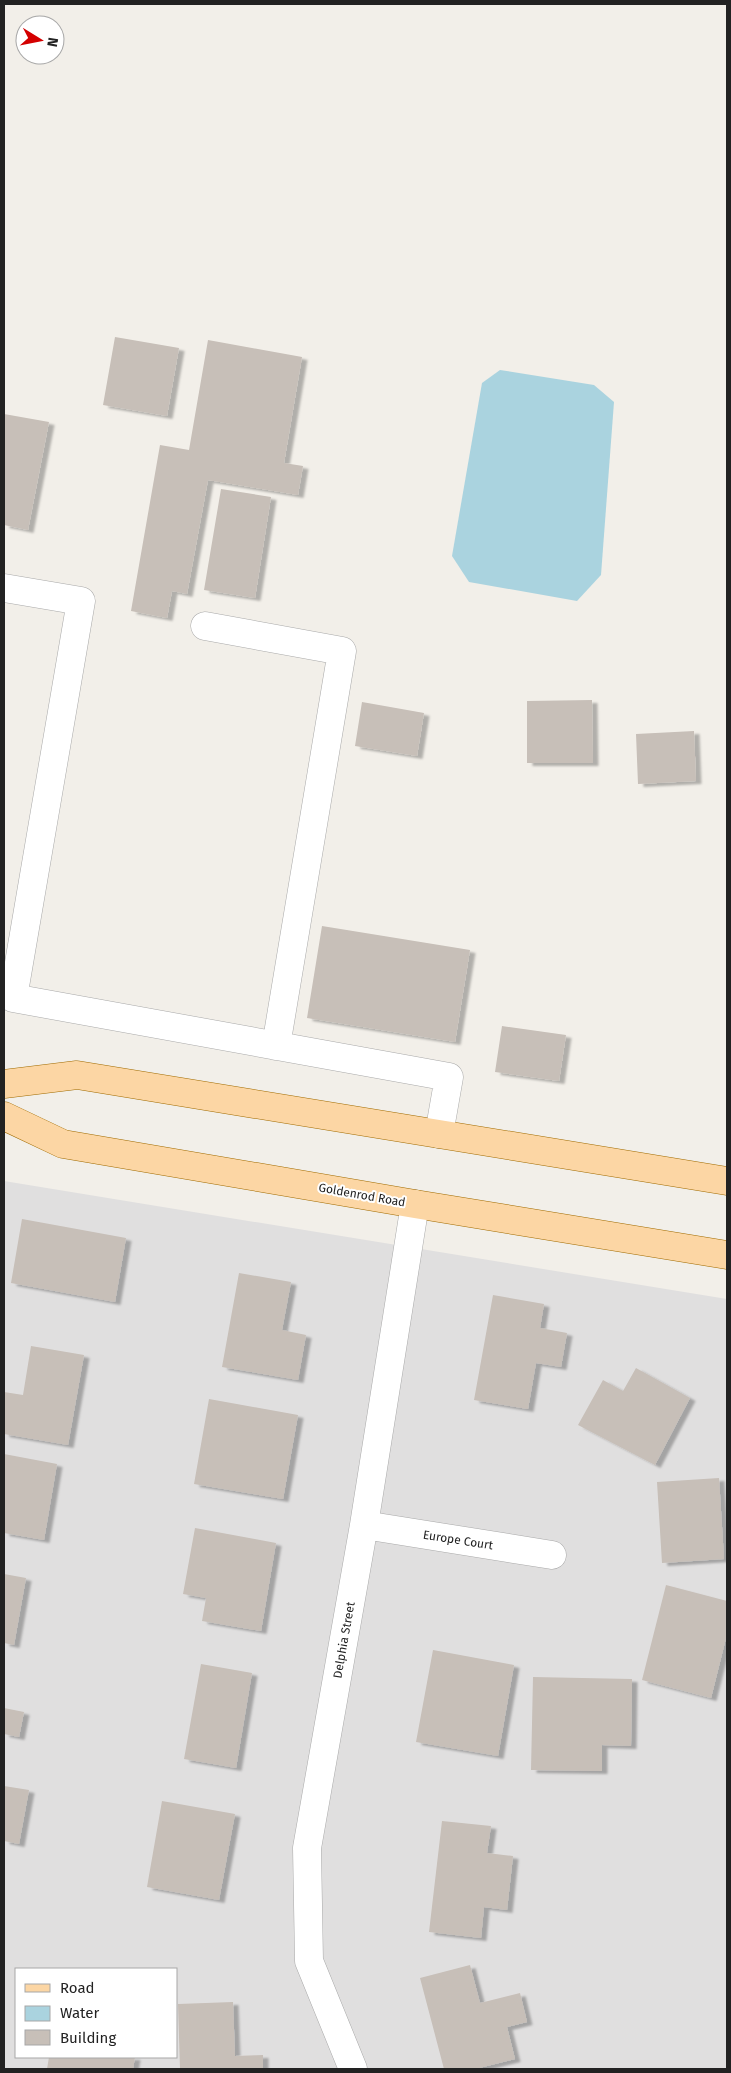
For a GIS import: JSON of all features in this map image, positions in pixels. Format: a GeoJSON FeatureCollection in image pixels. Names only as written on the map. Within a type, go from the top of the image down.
{"type":"FeatureCollection","features":[{"type":"Feature","properties":{"kind":"main road"},"geometry":{"type":"LineString","coordinates":[[4,1084],[78,1075],[727,1181]]}},
{"type":"Feature","properties":{"kind":"main road","name":"Goldenrod Road"},"geometry":{"type":"LineString","coordinates":[[4,1116],[63,1144],[727,1255]]}},
{"type":"Feature","properties":{"kind":"street"},"geometry":{"type":"LineString","coordinates":[[4,588],[81,601],[13,998],[449,1077],[439,1134]]}},
{"type":"Feature","properties":{"kind":"street"},"geometry":{"type":"LineString","coordinates":[[204,626],[342,650],[276,1046]]}},
{"type":"Feature","properties":{"kind":"street","name":"Delphia Street"},"geometry":{"type":"LineString","coordinates":[[353,2069],[309,1961],[307,1848],[364,1525],[415,1204]]}},
{"type":"Feature","properties":{"kind":"street","name":"Europe Court"},"geometry":{"type":"LineString","coordinates":[[364,1525],[552,1555]]}},
{"type":"Feature","properties":{"kind":"shaded area"},"geometry":{"type":"Polygon","coordinates":[[[4,1181],[727,1299],[727,2069],[4,2069],[4,1181]]]}},
{"type":"Feature","properties":{"kind":"water"},"geometry":{"type":"Polygon","coordinates":[[[500,370],[594,385],[614,402],[601,575],[577,601],[469,582],[452,556],[482,383],[500,370]]]}},
{"type":"Feature","properties":{"kind":"building"},"geometry":{"type":"Polygon","coordinates":[[[115,337],[179,348],[167,416],[103,405],[115,337]]]}},
{"type":"Feature","properties":{"kind":"building"},"geometry":{"type":"Polygon","coordinates":[[[208,340],[302,357],[284,463],[303,466],[298,495],[208,480],[187,594],[172,591],[167,618],[131,611],[160,445],[189,450],[208,340]]]}},
{"type":"Feature","properties":{"kind":"building"},"geometry":{"type":"Polygon","coordinates":[[[4,414],[49,422],[28,530],[4,525],[4,414]]]}},
{"type":"Feature","properties":{"kind":"building"},"geometry":{"type":"Polygon","coordinates":[[[221,489],[271,497],[255,598],[204,590],[221,489]]]}},
{"type":"Feature","properties":{"kind":"building"},"geometry":{"type":"Polygon","coordinates":[[[592,700],[593,763],[527,763],[527,701],[592,700]]]}},
{"type":"Feature","properties":{"kind":"building"},"geometry":{"type":"Polygon","coordinates":[[[362,702],[424,713],[417,756],[355,746],[362,702]]]}},
{"type":"Feature","properties":{"kind":"building"},"geometry":{"type":"Polygon","coordinates":[[[694,731],[696,781],[638,784],[636,734],[694,731]]]}},
{"type":"Feature","properties":{"kind":"building"},"geometry":{"type":"Polygon","coordinates":[[[322,926],[470,950],[455,1042],[307,1018],[322,926]]]}},
{"type":"Feature","properties":{"kind":"building"},"geometry":{"type":"Polygon","coordinates":[[[502,1026],[566,1035],[559,1081],[495,1072],[502,1026]]]}},
{"type":"Feature","properties":{"kind":"building"},"geometry":{"type":"Polygon","coordinates":[[[22,1219],[126,1238],[115,1302],[11,1283],[22,1219]]]}},
{"type":"Feature","properties":{"kind":"building"},"geometry":{"type":"Polygon","coordinates":[[[239,1273],[291,1282],[282,1330],[306,1335],[298,1380],[222,1367],[239,1273]]]}},
{"type":"Feature","properties":{"kind":"building"},"geometry":{"type":"Polygon","coordinates":[[[493,1295],[544,1304],[540,1328],[567,1333],[561,1367],[536,1363],[528,1409],[474,1400],[493,1295]]]}},
{"type":"Feature","properties":{"kind":"building"},"geometry":{"type":"Polygon","coordinates":[[[31,1346],[84,1355],[68,1445],[4,1434],[4,1392],[23,1395],[31,1346]]]}},
{"type":"Feature","properties":{"kind":"building"},"geometry":{"type":"Polygon","coordinates":[[[636,1368],[690,1398],[655,1465],[578,1425],[603,1380],[623,1391],[636,1368]]]}},
{"type":"Feature","properties":{"kind":"building"},"geometry":{"type":"Polygon","coordinates":[[[209,1399],[298,1415],[283,1499],[194,1484],[209,1399]]]}},
{"type":"Feature","properties":{"kind":"building"},"geometry":{"type":"Polygon","coordinates":[[[4,1454],[57,1464],[44,1540],[4,1533],[4,1454]]]}},
{"type":"Feature","properties":{"kind":"building"},"geometry":{"type":"Polygon","coordinates":[[[719,1478],[724,1559],[662,1563],[657,1482],[719,1478]]]}},
{"type":"Feature","properties":{"kind":"building"},"geometry":{"type":"Polygon","coordinates":[[[195,1528],[276,1543],[261,1631],[202,1621],[206,1598],[183,1594],[195,1528]]]}},
{"type":"Feature","properties":{"kind":"building"},"geometry":{"type":"Polygon","coordinates":[[[4,1574],[26,1578],[14,1645],[4,1643],[4,1574]]]}},
{"type":"Feature","properties":{"kind":"building"},"geometry":{"type":"Polygon","coordinates":[[[666,1585],[727,1601],[727,1634],[711,1698],[642,1680],[666,1585]]]}},
{"type":"Feature","properties":{"kind":"building"},"geometry":{"type":"Polygon","coordinates":[[[433,1650],[514,1665],[498,1756],[416,1742],[433,1650]]]}},
{"type":"Feature","properties":{"kind":"building"},"geometry":{"type":"Polygon","coordinates":[[[201,1664],[252,1673],[236,1768],[184,1759],[201,1664]]]}},
{"type":"Feature","properties":{"kind":"building"},"geometry":{"type":"Polygon","coordinates":[[[533,1677],[632,1679],[631,1746],[602,1745],[602,1771],[531,1770],[533,1677]]]}},
{"type":"Feature","properties":{"kind":"building"},"geometry":{"type":"Polygon","coordinates":[[[4,1708],[24,1712],[19,1737],[4,1734],[4,1708]]]}},
{"type":"Feature","properties":{"kind":"building"},"geometry":{"type":"Polygon","coordinates":[[[4,1786],[29,1790],[19,1844],[4,1841],[4,1786]]]}},
{"type":"Feature","properties":{"kind":"building"},"geometry":{"type":"Polygon","coordinates":[[[162,1801],[235,1814],[219,1900],[147,1887],[162,1801]]]}},
{"type":"Feature","properties":{"kind":"building"},"geometry":{"type":"Polygon","coordinates":[[[442,1821],[491,1826],[487,1853],[513,1856],[507,1910],[484,1907],[481,1938],[429,1932],[442,1821]]]}},
{"type":"Feature","properties":{"kind":"building"},"geometry":{"type":"Polygon","coordinates":[[[470,1965],[480,2003],[520,1993],[527,2022],[507,2027],[515,2059],[475,2069],[444,2069],[420,1978],[470,1965]]]}},
{"type":"Feature","properties":{"kind":"building"},"geometry":{"type":"Polygon","coordinates":[[[233,2002],[235,2056],[263,2055],[263,2069],[180,2069],[178,2004],[233,2002]]]}},
{"type":"Feature","properties":{"kind":"building"},"geometry":{"type":"Polygon","coordinates":[[[49,2058],[135,2058],[133,2069],[47,2069],[49,2058]]]}}]}
